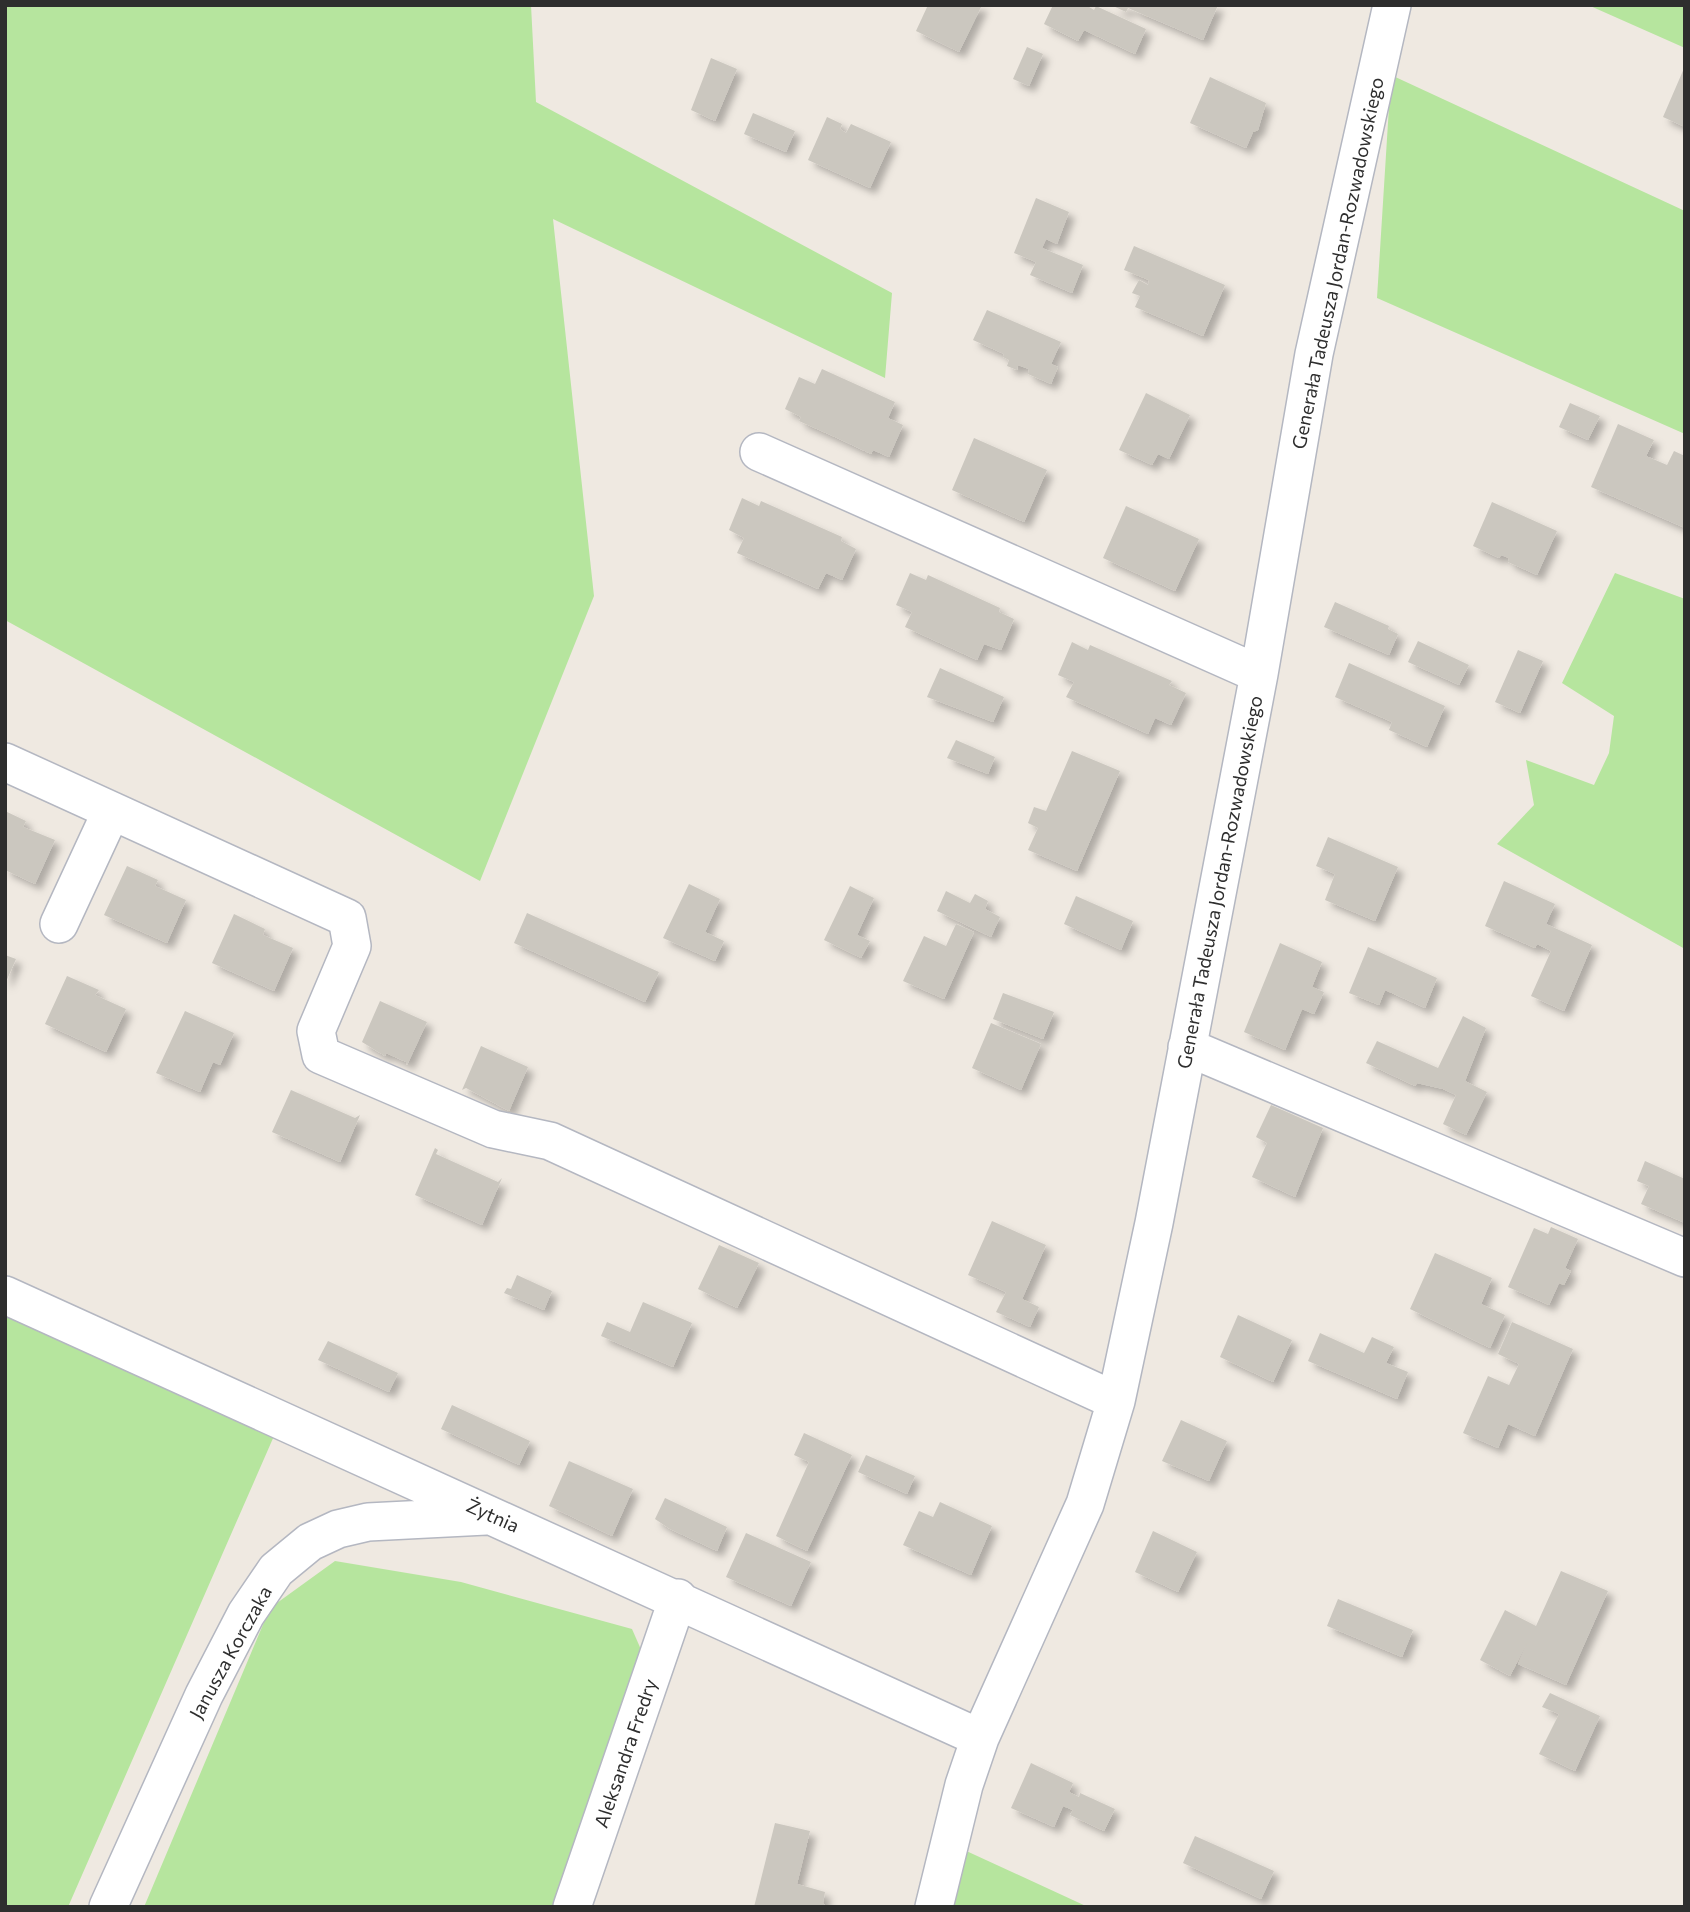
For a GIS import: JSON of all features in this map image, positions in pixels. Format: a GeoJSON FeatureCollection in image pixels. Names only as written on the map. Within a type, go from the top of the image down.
{"type":"FeatureCollection","features":[{"type":"Feature","properties":{"kind":"street","name":"Generała Tadeusza Jordan-Rozwadowskiego"},"geometry":{"type":"LineString","coordinates":[[934,1907],[964,1785],[980,1738],[1085,1504],[1116,1401],[1154,1223],[1259,674],[1314,354],[1392,5]]}},
{"type":"Feature","properties":{"kind":"street"},"geometry":{"type":"LineString","coordinates":[[759,452],[1259,674]]}},
{"type":"Feature","properties":{"kind":"street"},"geometry":{"type":"LineString","coordinates":[[5,762],[347,918],[352,946],[316,1031],[321,1055],[493,1129],[550,1141],[1116,1401]]}},
{"type":"Feature","properties":{"kind":"street"},"geometry":{"type":"LineString","coordinates":[[59,924],[111,812]]}},
{"type":"Feature","properties":{"kind":"street"},"geometry":{"type":"LineString","coordinates":[[1187,1047],[1685,1258]]}},
{"type":"Feature","properties":{"kind":"street","name":"Żytnia"},"geometry":{"type":"LineString","coordinates":[[5,1295],[678,1598],[980,1738]]}},
{"type":"Feature","properties":{"kind":"street","name":"Janusza Korczaka"},"geometry":{"type":"LineString","coordinates":[[108,1907],[204,1695],[246,1614],[276,1570],[310,1542],[338,1529],[368,1522],[493,1515]]}},
{"type":"Feature","properties":{"kind":"street","name":"Aleksandra Fredry"},"geometry":{"type":"LineString","coordinates":[[572,1907],[678,1598]]}},
{"type":"Feature","properties":{"kind":"green space"},"geometry":{"type":"Polygon","coordinates":[[[5,5],[531,5],[536,102],[892,293],[885,378],[553,219],[594,596],[480,881],[5,620],[5,5]]]}},
{"type":"Feature","properties":{"kind":"green space"},"geometry":{"type":"Polygon","coordinates":[[[1588,5],[1685,5],[1685,48],[1588,5]]]}},
{"type":"Feature","properties":{"kind":"green space"},"geometry":{"type":"Polygon","coordinates":[[[1391,75],[1685,211],[1685,434],[1377,298],[1391,75]]]}},
{"type":"Feature","properties":{"kind":"green space"},"geometry":{"type":"Polygon","coordinates":[[[1615,573],[1685,599],[1685,949],[1497,844],[1534,805],[1526,760],[1594,785],[1609,753],[1614,716],[1562,683],[1615,573]]]}},
{"type":"Feature","properties":{"kind":"green space"},"geometry":{"type":"Polygon","coordinates":[[[5,1315],[274,1436],[68,1907],[5,1907],[5,1315]]]}},
{"type":"Feature","properties":{"kind":"green space"},"geometry":{"type":"Polygon","coordinates":[[[335,1561],[461,1582],[632,1629],[646,1661],[558,1907],[144,1907],[270,1608],[335,1561]]]}},
{"type":"Feature","properties":{"kind":"green space"},"geometry":{"type":"Polygon","coordinates":[[[962,1849],[1088,1907],[953,1907],[962,1849]]]}},
{"type":"Feature","properties":{"kind":"building"},"geometry":{"type":"Polygon","coordinates":[[[928,5],[982,5],[959,52],[916,31],[928,5]]]}},
{"type":"Feature","properties":{"kind":"building"},"geometry":{"type":"Polygon","coordinates":[[[1053,5],[1086,5],[1094,10],[1096,6],[1146,29],[1135,54],[1084,30],[1078,41],[1044,24],[1053,5]]]}},
{"type":"Feature","properties":{"kind":"building"},"geometry":{"type":"Polygon","coordinates":[[[1111,5],[1218,5],[1203,40],[1128,8],[1126,12],[1111,5]]]}},
{"type":"Feature","properties":{"kind":"building"},"geometry":{"type":"Polygon","coordinates":[[[1027,47],[1043,54],[1029,86],[1013,79],[1027,47]]]}},
{"type":"Feature","properties":{"kind":"building"},"geometry":{"type":"Polygon","coordinates":[[[711,58],[737,69],[715,121],[691,110],[711,58]]]}},
{"type":"Feature","properties":{"kind":"building"},"geometry":{"type":"Polygon","coordinates":[[[1685,66],[1685,127],[1663,117],[1685,66]]]}},
{"type":"Feature","properties":{"kind":"building"},"geometry":{"type":"Polygon","coordinates":[[[1210,77],[1266,103],[1258,130],[1253,132],[1246,148],[1190,123],[1210,77]]]}},
{"type":"Feature","properties":{"kind":"building"},"geometry":{"type":"Polygon","coordinates":[[[753,113],[795,131],[786,152],[744,134],[753,113]]]}},
{"type":"Feature","properties":{"kind":"building"},"geometry":{"type":"Polygon","coordinates":[[[827,117],[842,124],[840,129],[846,133],[851,124],[891,142],[870,188],[808,160],[827,117]]]}},
{"type":"Feature","properties":{"kind":"building"},"geometry":{"type":"Polygon","coordinates":[[[1036,198],[1069,212],[1057,244],[1046,239],[1042,248],[1083,265],[1072,293],[1030,275],[1036,262],[1014,253],[1036,198]]]}},
{"type":"Feature","properties":{"kind":"building"},"geometry":{"type":"Polygon","coordinates":[[[1134,246],[1225,285],[1203,336],[1135,307],[1140,296],[1132,293],[1139,280],[1148,285],[1149,280],[1124,270],[1134,246]]]}},
{"type":"Feature","properties":{"kind":"building"},"geometry":{"type":"Polygon","coordinates":[[[987,310],[1061,342],[1051,364],[1058,367],[1051,384],[1028,374],[1029,369],[1018,365],[1017,370],[1007,366],[1009,360],[1003,357],[1004,354],[973,340],[987,310]]]}},
{"type":"Feature","properties":{"kind":"building"},"geometry":{"type":"Polygon","coordinates":[[[822,369],[895,402],[888,418],[903,425],[889,457],[873,450],[871,454],[799,421],[801,417],[785,409],[799,377],[815,384],[822,369]]]}},
{"type":"Feature","properties":{"kind":"building"},"geometry":{"type":"Polygon","coordinates":[[[1146,393],[1190,415],[1169,459],[1158,454],[1152,465],[1119,450],[1146,393]]]}},
{"type":"Feature","properties":{"kind":"building"},"geometry":{"type":"Polygon","coordinates":[[[1570,403],[1600,416],[1588,440],[1559,427],[1570,403]]]}},
{"type":"Feature","properties":{"kind":"building"},"geometry":{"type":"Polygon","coordinates":[[[1618,424],[1654,440],[1646,456],[1667,465],[1674,451],[1685,456],[1685,528],[1591,487],[1618,424]]]}},
{"type":"Feature","properties":{"kind":"building"},"geometry":{"type":"Polygon","coordinates":[[[974,438],[1047,470],[1024,522],[952,490],[974,438]]]}},
{"type":"Feature","properties":{"kind":"building"},"geometry":{"type":"Polygon","coordinates":[[[742,498],[759,506],[761,501],[842,537],[841,541],[856,549],[842,580],[826,573],[818,589],[737,553],[744,538],[729,530],[742,498]]]}},
{"type":"Feature","properties":{"kind":"building"},"geometry":{"type":"Polygon","coordinates":[[[1492,502],[1557,531],[1537,575],[1508,562],[1509,558],[1501,555],[1499,558],[1473,546],[1492,502]]]}},
{"type":"Feature","properties":{"kind":"building"},"geometry":{"type":"Polygon","coordinates":[[[1126,506],[1199,539],[1175,591],[1103,558],[1126,506]]]}},
{"type":"Feature","properties":{"kind":"building"},"geometry":{"type":"Polygon","coordinates":[[[910,573],[926,580],[928,575],[1000,608],[999,612],[1014,619],[1001,650],[984,644],[977,660],[905,627],[912,612],[896,605],[910,573]]]}},
{"type":"Feature","properties":{"kind":"building"},"geometry":{"type":"Polygon","coordinates":[[[1335,602],[1389,626],[1388,629],[1398,634],[1389,655],[1324,627],[1335,602]]]}},
{"type":"Feature","properties":{"kind":"building"},"geometry":{"type":"Polygon","coordinates":[[[1418,641],[1469,665],[1459,685],[1408,662],[1418,641]]]}},
{"type":"Feature","properties":{"kind":"building"},"geometry":{"type":"Polygon","coordinates":[[[1072,642],[1088,650],[1090,645],[1172,681],[1169,685],[1186,693],[1171,725],[1155,718],[1148,734],[1066,697],[1074,682],[1058,675],[1072,642]]]}},
{"type":"Feature","properties":{"kind":"building"},"geometry":{"type":"Polygon","coordinates":[[[1518,650],[1543,661],[1520,713],[1495,702],[1518,650]]]}},
{"type":"Feature","properties":{"kind":"building"},"geometry":{"type":"Polygon","coordinates":[[[1349,663],[1445,706],[1427,747],[1389,730],[1392,722],[1335,697],[1349,663]]]}},
{"type":"Feature","properties":{"kind":"building"},"geometry":{"type":"Polygon","coordinates":[[[940,668],[1004,697],[993,722],[927,697],[940,668]]]}},
{"type":"Feature","properties":{"kind":"building"},"geometry":{"type":"Polygon","coordinates":[[[956,740],[995,757],[988,774],[947,758],[956,740]]]}},
{"type":"Feature","properties":{"kind":"building"},"geometry":{"type":"Polygon","coordinates":[[[1072,751],[1120,771],[1077,871],[1028,850],[1038,828],[1028,823],[1034,807],[1046,811],[1072,751]]]}},
{"type":"Feature","properties":{"kind":"building"},"geometry":{"type":"Polygon","coordinates":[[[5,811],[26,821],[23,827],[55,840],[35,884],[5,870],[5,811]]]}},
{"type":"Feature","properties":{"kind":"building"},"geometry":{"type":"Polygon","coordinates":[[[1328,837],[1398,867],[1375,921],[1325,900],[1335,874],[1316,866],[1328,837]]]}},
{"type":"Feature","properties":{"kind":"building"},"geometry":{"type":"Polygon","coordinates":[[[127,866],[158,880],[155,886],[186,900],[167,943],[104,915],[127,866]]]}},
{"type":"Feature","properties":{"kind":"building"},"geometry":{"type":"Polygon","coordinates":[[[1504,881],[1555,904],[1546,924],[1592,945],[1564,1011],[1531,996],[1551,951],[1537,944],[1535,948],[1485,926],[1504,881]]]}},
{"type":"Feature","properties":{"kind":"building"},"geometry":{"type":"Polygon","coordinates":[[[689,884],[720,899],[705,932],[724,941],[715,961],[663,938],[689,884]]]}},
{"type":"Feature","properties":{"kind":"building"},"geometry":{"type":"Polygon","coordinates":[[[850,886],[874,898],[857,935],[870,941],[861,958],[824,940],[850,886]]]}},
{"type":"Feature","properties":{"kind":"building"},"geometry":{"type":"Polygon","coordinates":[[[946,891],[970,903],[975,894],[988,901],[985,909],[1000,917],[991,937],[937,911],[946,891]]]}},
{"type":"Feature","properties":{"kind":"building"},"geometry":{"type":"Polygon","coordinates":[[[1076,896],[1133,921],[1121,950],[1064,924],[1076,896]]]}},
{"type":"Feature","properties":{"kind":"building"},"geometry":{"type":"Polygon","coordinates":[[[527,913],[659,972],[645,1002],[514,943],[527,913]]]}},
{"type":"Feature","properties":{"kind":"building"},"geometry":{"type":"Polygon","coordinates":[[[234,914],[265,929],[263,935],[293,948],[274,991],[212,963],[234,914]]]}},
{"type":"Feature","properties":{"kind":"building"},"geometry":{"type":"Polygon","coordinates":[[[956,924],[974,932],[944,999],[903,981],[924,936],[946,946],[956,924]]]}},
{"type":"Feature","properties":{"kind":"building"},"geometry":{"type":"Polygon","coordinates":[[[1280,943],[1322,962],[1312,987],[1324,992],[1314,1014],[1302,1009],[1285,1050],[1244,1032],[1280,943]]]}},
{"type":"Feature","properties":{"kind":"building"},"geometry":{"type":"Polygon","coordinates":[[[1368,947],[1437,978],[1425,1008],[1385,990],[1379,1005],[1349,993],[1368,947]]]}},
{"type":"Feature","properties":{"kind":"building"},"geometry":{"type":"Polygon","coordinates":[[[5,955],[16,959],[5,984],[5,955]]]}},
{"type":"Feature","properties":{"kind":"building"},"geometry":{"type":"Polygon","coordinates":[[[67,976],[99,990],[95,995],[126,1009],[106,1052],[45,1024],[67,976]]]}},
{"type":"Feature","properties":{"kind":"building"},"geometry":{"type":"Polygon","coordinates":[[[1003,993],[1054,1012],[1043,1039],[993,1019],[1003,993]]]}},
{"type":"Feature","properties":{"kind":"building"},"geometry":{"type":"Polygon","coordinates":[[[380,1001],[427,1022],[407,1065],[406,1062],[386,1053],[385,1056],[362,1042],[380,1001]]]}},
{"type":"Feature","properties":{"kind":"building"},"geometry":{"type":"Polygon","coordinates":[[[185,1011],[234,1033],[220,1065],[213,1062],[200,1092],[156,1073],[185,1011]]]}},
{"type":"Feature","properties":{"kind":"building"},"geometry":{"type":"Polygon","coordinates":[[[1463,1016],[1486,1028],[1465,1081],[1487,1092],[1466,1135],[1443,1124],[1456,1095],[1417,1083],[1415,1086],[1366,1063],[1377,1041],[1438,1068],[1463,1016]]]}},
{"type":"Feature","properties":{"kind":"building"},"geometry":{"type":"Polygon","coordinates":[[[991,1023],[1041,1044],[1021,1090],[972,1068],[991,1023]]]}},
{"type":"Feature","properties":{"kind":"building"},"geometry":{"type":"Polygon","coordinates":[[[481,1046],[528,1067],[509,1111],[466,1088],[462,1090],[481,1046]]]}},
{"type":"Feature","properties":{"kind":"building"},"geometry":{"type":"Polygon","coordinates":[[[291,1090],[355,1118],[360,1115],[340,1162],[272,1132],[291,1090]]]}},
{"type":"Feature","properties":{"kind":"building"},"geometry":{"type":"Polygon","coordinates":[[[1271,1105],[1323,1128],[1295,1197],[1252,1177],[1267,1143],[1256,1137],[1271,1105]]]}},
{"type":"Feature","properties":{"kind":"building"},"geometry":{"type":"Polygon","coordinates":[[[435,1148],[438,1150],[436,1154],[498,1182],[502,1178],[482,1225],[415,1195],[435,1148]]]}},
{"type":"Feature","properties":{"kind":"building"},"geometry":{"type":"Polygon","coordinates":[[[1645,1161],[1685,1179],[1685,1223],[1641,1204],[1649,1186],[1637,1181],[1645,1161]]]}},
{"type":"Feature","properties":{"kind":"building"},"geometry":{"type":"Polygon","coordinates":[[[992,1221],[1046,1245],[1022,1299],[1039,1307],[1030,1327],[996,1312],[1006,1292],[968,1275],[992,1221]]]}},
{"type":"Feature","properties":{"kind":"building"},"geometry":{"type":"Polygon","coordinates":[[[1551,1227],[1578,1239],[1565,1268],[1571,1271],[1564,1285],[1559,1283],[1549,1305],[1508,1287],[1534,1228],[1548,1234],[1551,1227]]]}},
{"type":"Feature","properties":{"kind":"building"},"geometry":{"type":"Polygon","coordinates":[[[719,1245],[759,1263],[737,1308],[698,1289],[719,1245]]]}},
{"type":"Feature","properties":{"kind":"building"},"geometry":{"type":"Polygon","coordinates":[[[1435,1253],[1492,1278],[1481,1304],[1505,1315],[1490,1348],[1410,1309],[1435,1253]]]}},
{"type":"Feature","properties":{"kind":"building"},"geometry":{"type":"Polygon","coordinates":[[[517,1275],[552,1291],[544,1310],[504,1293],[507,1288],[511,1289],[517,1275]]]}},
{"type":"Feature","properties":{"kind":"building"},"geometry":{"type":"Polygon","coordinates":[[[643,1302],[692,1323],[673,1367],[601,1336],[607,1322],[630,1332],[643,1302]]]}},
{"type":"Feature","properties":{"kind":"building"},"geometry":{"type":"Polygon","coordinates":[[[1238,1315],[1292,1340],[1273,1382],[1220,1357],[1238,1315]]]}},
{"type":"Feature","properties":{"kind":"building"},"geometry":{"type":"Polygon","coordinates":[[[1512,1322],[1573,1349],[1535,1436],[1508,1424],[1498,1448],[1463,1433],[1488,1376],[1509,1385],[1519,1364],[1498,1354],[1512,1322]]]}},
{"type":"Feature","properties":{"kind":"building"},"geometry":{"type":"Polygon","coordinates":[[[1320,1333],[1364,1353],[1372,1337],[1394,1347],[1386,1363],[1408,1372],[1397,1399],[1308,1361],[1320,1333]]]}},
{"type":"Feature","properties":{"kind":"building"},"geometry":{"type":"Polygon","coordinates":[[[328,1341],[398,1373],[389,1392],[318,1360],[328,1341]]]}},
{"type":"Feature","properties":{"kind":"building"},"geometry":{"type":"Polygon","coordinates":[[[452,1405],[530,1441],[519,1465],[441,1429],[452,1405]]]}},
{"type":"Feature","properties":{"kind":"building"},"geometry":{"type":"Polygon","coordinates":[[[1181,1420],[1227,1441],[1209,1481],[1162,1461],[1181,1420]]]}},
{"type":"Feature","properties":{"kind":"building"},"geometry":{"type":"Polygon","coordinates":[[[804,1433],[852,1455],[807,1551],[776,1536],[809,1462],[794,1455],[804,1433]]]}},
{"type":"Feature","properties":{"kind":"building"},"geometry":{"type":"Polygon","coordinates":[[[866,1455],[915,1476],[907,1494],[858,1472],[866,1455]]]}},
{"type":"Feature","properties":{"kind":"building"},"geometry":{"type":"Polygon","coordinates":[[[569,1461],[633,1489],[612,1536],[549,1506],[569,1461]]]}},
{"type":"Feature","properties":{"kind":"building"},"geometry":{"type":"Polygon","coordinates":[[[665,1498],[727,1527],[717,1551],[655,1519],[665,1498]]]}},
{"type":"Feature","properties":{"kind":"building"},"geometry":{"type":"Polygon","coordinates":[[[940,1502],[992,1526],[971,1575],[903,1545],[919,1511],[933,1517],[940,1502]]]}},
{"type":"Feature","properties":{"kind":"building"},"geometry":{"type":"Polygon","coordinates":[[[1153,1531],[1197,1552],[1178,1592],[1135,1572],[1153,1531]]]}},
{"type":"Feature","properties":{"kind":"building"},"geometry":{"type":"Polygon","coordinates":[[[746,1533],[811,1562],[791,1606],[726,1577],[746,1533]]]}},
{"type":"Feature","properties":{"kind":"building"},"geometry":{"type":"Polygon","coordinates":[[[1561,1571],[1608,1591],[1566,1685],[1518,1664],[1528,1641],[1510,1676],[1480,1660],[1505,1610],[1536,1626],[1561,1571]]]}},
{"type":"Feature","properties":{"kind":"building"},"geometry":{"type":"Polygon","coordinates":[[[1338,1599],[1413,1630],[1402,1657],[1327,1626],[1338,1599]]]}},
{"type":"Feature","properties":{"kind":"building"},"geometry":{"type":"Polygon","coordinates":[[[1550,1693],[1600,1716],[1575,1771],[1539,1754],[1559,1714],[1542,1707],[1550,1693]]]}},
{"type":"Feature","properties":{"kind":"building"},"geometry":{"type":"Polygon","coordinates":[[[1031,1763],[1073,1783],[1069,1792],[1079,1797],[1080,1793],[1115,1809],[1104,1831],[1070,1815],[1073,1810],[1063,1806],[1054,1827],[1011,1808],[1031,1763]]]}},
{"type":"Feature","properties":{"kind":"building"},"geometry":{"type":"Polygon","coordinates":[[[775,1823],[810,1831],[797,1884],[825,1892],[823,1903],[827,1907],[754,1907],[775,1823]]]}},
{"type":"Feature","properties":{"kind":"building"},"geometry":{"type":"Polygon","coordinates":[[[1195,1836],[1274,1871],[1261,1899],[1183,1863],[1195,1836]]]}}]}
